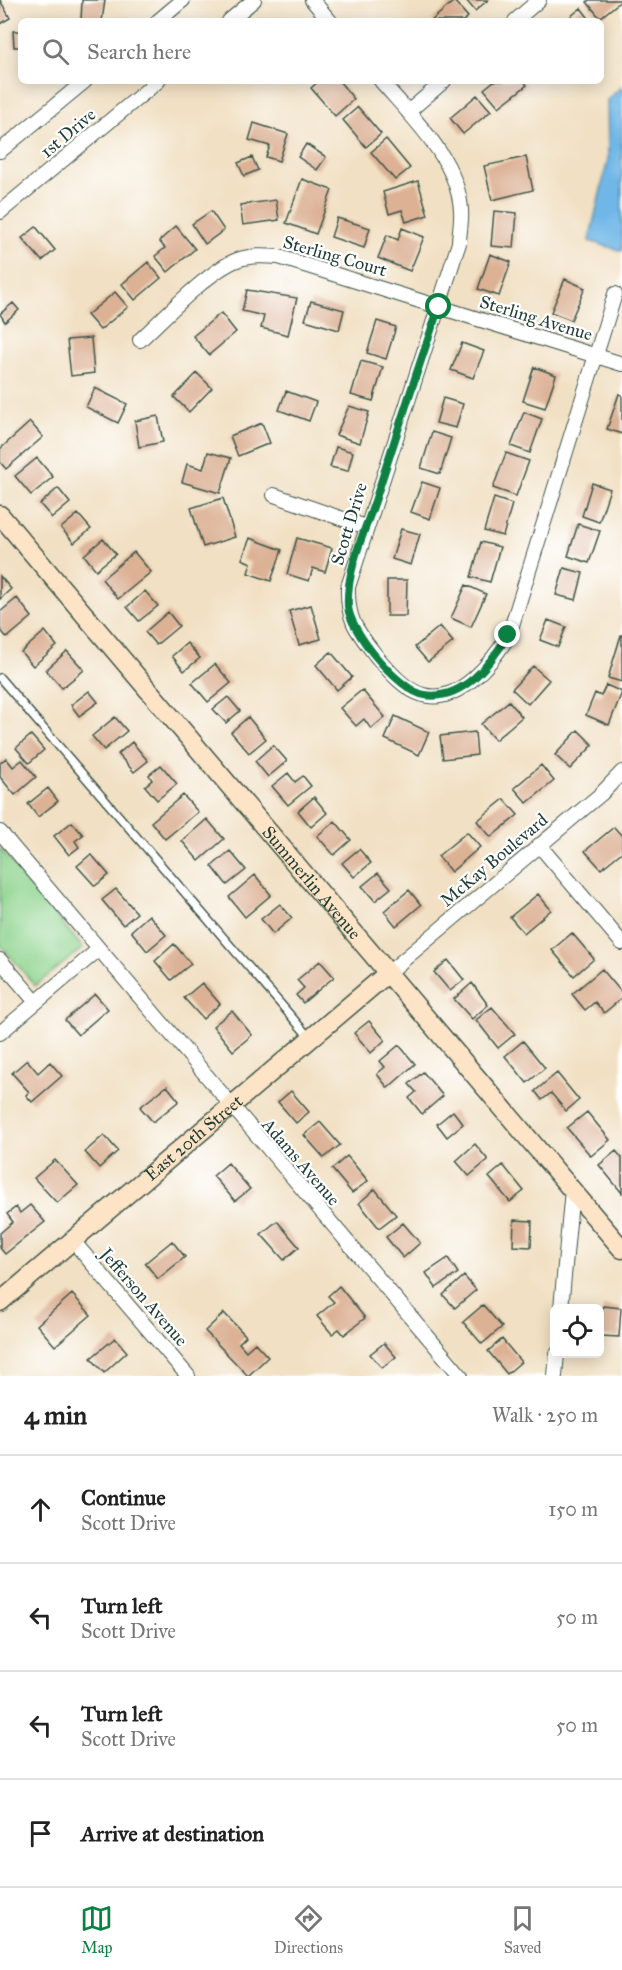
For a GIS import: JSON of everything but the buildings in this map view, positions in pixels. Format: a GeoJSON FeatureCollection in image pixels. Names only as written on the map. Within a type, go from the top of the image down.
{"type":"FeatureCollection","features":[{"type":"Feature","properties":{"kind":"street"},"geometry":{"type":"LineString","coordinates":[[162,18],[183,0]]}},
{"type":"Feature","properties":{"kind":"street"},"geometry":{"type":"LineString","coordinates":[[233,18],[254,0]]}},
{"type":"Feature","properties":{"kind":"street"},"geometry":{"type":"LineString","coordinates":[[312,0],[327,18]]}},
{"type":"Feature","properties":{"kind":"street"},"geometry":{"type":"LineString","coordinates":[[518,18],[539,0]]}},
{"type":"Feature","properties":{"kind":"street"},"geometry":{"type":"LineString","coordinates":[[0,151],[81,84]]}},
{"type":"Feature","properties":{"kind":"street","name":"1st Drive"},"geometry":{"type":"LineString","coordinates":[[0,212],[154,84]]}},
{"type":"Feature","properties":{"kind":"street","name":"Scott Drive"},"geometry":{"type":"LineString","coordinates":[[384,84],[437,148],[453,177],[461,210],[459,243],[348,587],[348,608],[354,627],[386,668],[405,686],[423,695],[446,695],[472,680],[493,660],[508,635],[615,294]]}},
{"type":"Feature","properties":{"kind":"street"},"geometry":{"type":"LineString","coordinates":[[408,112],[441,84]]}},
{"type":"Feature","properties":{"kind":"street","name":"Sterling Court"},"geometry":{"type":"LineString","coordinates":[[140,340],[218,271],[238,260],[260,256],[279,257],[439,307]]}},
{"type":"Feature","properties":{"kind":"street","name":"Sterling Avenue"},"geometry":{"type":"LineString","coordinates":[[439,307],[622,364]]}},
{"type":"Feature","properties":{"kind":"street"},"geometry":{"type":"LineString","coordinates":[[273,495],[366,527]]}},
{"type":"Feature","properties":{"kind":"street","name":"Summerlin Avenue"},"geometry":{"type":"LineString","coordinates":[[0,516],[622,1249]]}},
{"type":"Feature","properties":{"kind":"street","name":"McKay Boulevard"},"geometry":{"type":"LineString","coordinates":[[388,973],[602,794],[622,772]]}},
{"type":"Feature","properties":{"kind":"street","name":"Adams Avenue"},"geometry":{"type":"LineString","coordinates":[[0,832],[230,1107],[461,1376]]}},
{"type":"Feature","properties":{"kind":"street"},"geometry":{"type":"LineString","coordinates":[[539,845],[622,943]]}},
{"type":"Feature","properties":{"kind":"street"},"geometry":{"type":"LineString","coordinates":[[0,1033],[99,949]]}},
{"type":"Feature","properties":{"kind":"street"},"geometry":{"type":"LineString","coordinates":[[0,960],[36,1002]]}},
{"type":"Feature","properties":{"kind":"street","name":"East 20th Street"},"geometry":{"type":"LineString","coordinates":[[0,1302],[388,973]]}},
{"type":"Feature","properties":{"kind":"street"},"geometry":{"type":"LineString","coordinates":[[561,1304],[572,1190]]}},
{"type":"Feature","properties":{"kind":"street","name":"Jefferson Avenue"},"geometry":{"type":"LineString","coordinates":[[73,1241],[188,1376]]}},
{"type":"Feature","properties":{"kind":"street"},"geometry":{"type":"LineString","coordinates":[[555,1376],[557,1358]]}},
{"type":"Feature","properties":{"kind":"lane"},"geometry":{"type":"LineString","coordinates":[[0,678],[310,1039]]}},
{"type":"Feature","properties":{"kind":"green space"},"geometry":{"type":"Polygon","coordinates":[[[0,848],[83,948],[35,986],[0,944],[0,848]]]}},
{"type":"Feature","properties":{"kind":"water"},"geometry":{"type":"Polygon","coordinates":[[[622,86],[622,251],[589,241],[608,159],[607,100],[622,86]]]}},
{"type":"Feature","properties":{"kind":"route"},"geometry":{"type":"LineString","coordinates":[[439,307],[366,527],[348,587],[348,608],[354,627],[386,668],[405,686],[423,695],[446,695],[472,680],[493,660],[508,635]]}}]}
